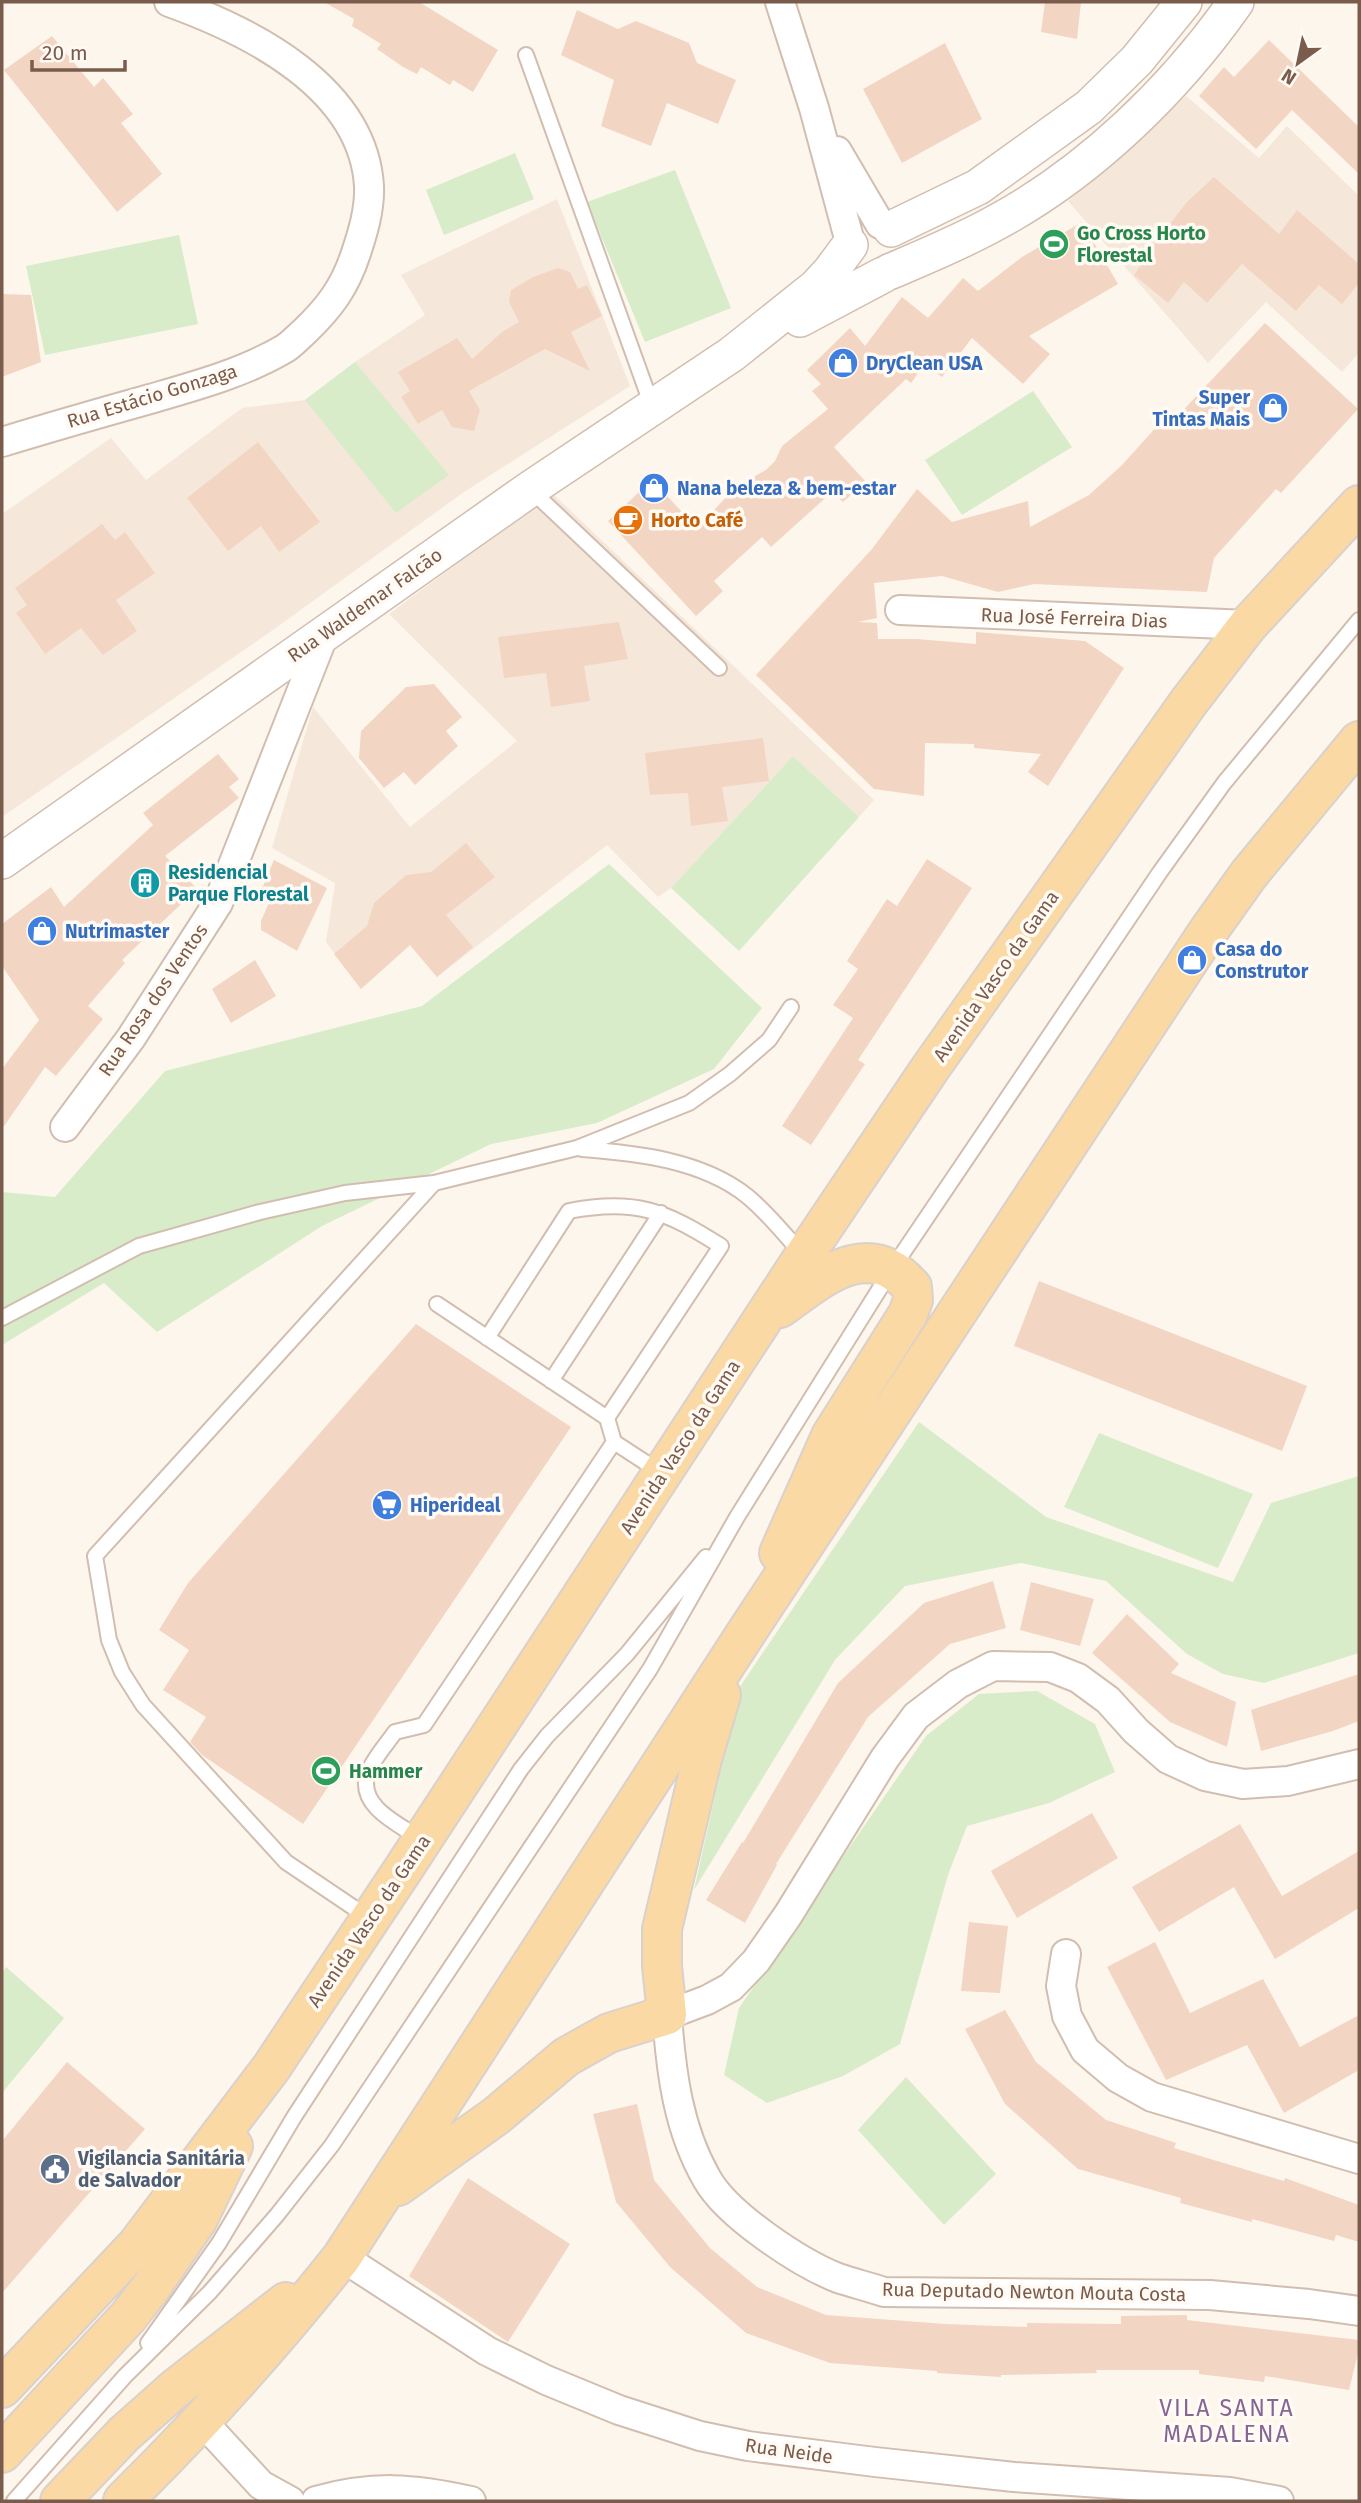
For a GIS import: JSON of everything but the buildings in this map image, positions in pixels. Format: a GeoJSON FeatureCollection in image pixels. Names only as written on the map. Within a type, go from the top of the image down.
{"type":"FeatureCollection","features":[{"type":"Feature","properties":{"kind":"main road","name":"Avenida Vasco da Gama"},"geometry":{"type":"LineString","coordinates":[[2,2388],[137,2245],[271,2068],[929,1070],[1134,777],[1248,625],[1359,505]]}},
{"type":"Feature","properties":{"kind":"main road"},"geometry":{"type":"LineString","coordinates":[[122,2501],[202,2421],[277,2339],[342,2257],[739,1644],[1207,933],[1274,844],[1359,741]]}},
{"type":"Feature","properties":{"kind":"main road"},"geometry":{"type":"LineString","coordinates":[[382,2198],[496,2116],[566,2057],[609,2032],[667,2015],[662,1966],[662,1929],[702,1759],[739,1644],[793,1517],[831,1437],[908,1314],[913,1300],[912,1287],[892,1269],[872,1263],[849,1264],[834,1270],[761,1323]]}},
{"type":"Feature","properties":{"kind":"main road"},"geometry":{"type":"LineString","coordinates":[[2,2453],[128,2317],[175,2256],[198,2219],[271,2068]]}},
{"type":"Feature","properties":{"kind":"main road"},"geometry":{"type":"LineString","coordinates":[[60,2501],[124,2434],[177,2387],[342,2257]]}},
{"type":"Feature","properties":{"kind":"street","name":"Rua Estácio Gonzaga"},"geometry":{"type":"LineString","coordinates":[[2,442],[216,380],[286,348],[328,309],[350,270],[365,223],[369,186],[363,152],[345,119],[316,83],[276,51],[209,16],[169,2]]}},
{"type":"Feature","properties":{"kind":"street"},"geometry":{"type":"LineString","coordinates":[[780,2],[814,108],[850,244],[850,256],[863,272],[873,275],[886,273],[896,265],[901,256],[902,246],[898,236],[885,226],[853,181],[814,108]]}},
{"type":"Feature","properties":{"kind":"street"},"geometry":{"type":"LineString","coordinates":[[850,244],[862,227],[885,226],[978,187],[1089,107],[1137,60],[1184,2]]}},
{"type":"Feature","properties":{"kind":"street","name":"Rua Waldemar Falcão"},"geometry":{"type":"LineString","coordinates":[[732,354],[886,273],[995,223],[1058,184],[1116,136],[1167,88],[1212,37],[1237,2]]}},
{"type":"Feature","properties":{"kind":"street","name":"Rua Waldemar Falcão"},"geometry":{"type":"LineString","coordinates":[[2,861],[530,489],[732,354],[816,286],[850,244]]}},
{"type":"Feature","properties":{"kind":"street","name":"Rua José Ferreira Dias"},"geometry":{"type":"LineString","coordinates":[[900,610],[1248,625]]}},
{"type":"Feature","properties":{"kind":"street","name":"Rua Rosa dos Ventos"},"geometry":{"type":"LineString","coordinates":[[65,1127],[131,1038],[218,903],[324,634]]}},
{"type":"Feature","properties":{"kind":"street"},"geometry":{"type":"LineString","coordinates":[[667,2015],[707,2000],[731,1987],[756,1961],[788,1915],[885,1758],[916,1716],[958,1684],[993,1666],[1050,1667],[1079,1678],[1108,1700],[1136,1731],[1168,1759],[1205,1776],[1243,1784],[1287,1781],[1359,1763]]}},
{"type":"Feature","properties":{"kind":"street"},"geometry":{"type":"LineString","coordinates":[[1066,1954],[1061,1986],[1067,2016],[1085,2050],[1118,2078],[1152,2097],[1359,2159]]}},
{"type":"Feature","properties":{"kind":"street","name":"Rua Deputado Newton Mouta Costa"},"geometry":{"type":"LineString","coordinates":[[667,2015],[670,2067],[678,2106],[687,2135],[708,2181],[741,2219],[837,2277],[884,2291],[1210,2295],[1359,2311]]}},
{"type":"Feature","properties":{"kind":"street","name":"Rua Neide"},"geometry":{"type":"LineString","coordinates":[[342,2257],[499,2357],[619,2410],[700,2436],[748,2446],[875,2462],[1014,2477],[1230,2492],[1279,2501]]}},
{"type":"Feature","properties":{"kind":"street"},"geometry":{"type":"LineString","coordinates":[[202,2421],[261,2485],[290,2501]]}},
{"type":"Feature","properties":{"kind":"street"},"geometry":{"type":"LineString","coordinates":[[316,2501],[354,2491],[387,2489],[433,2492],[471,2501]]}},
{"type":"Feature","properties":{"kind":"lane"},"geometry":{"type":"LineString","coordinates":[[526,55],[652,408]]}},
{"type":"Feature","properties":{"kind":"lane"},"geometry":{"type":"LineString","coordinates":[[530,489],[719,668]]}},
{"type":"Feature","properties":{"kind":"lane"},"geometry":{"type":"LineString","coordinates":[[14,2501],[125,2376],[210,2292],[277,2215],[332,2145],[643,1680],[737,1517],[892,1269],[1216,794],[1359,620]]}},
{"type":"Feature","properties":{"kind":"lane"},"geometry":{"type":"LineString","coordinates":[[2,1318],[139,1246],[260,1212],[345,1193],[434,1183],[577,1148],[688,1103],[730,1074],[769,1040],[791,1007]]}},
{"type":"Feature","properties":{"kind":"lane"},"geometry":{"type":"LineString","coordinates":[[577,1148],[634,1153],[668,1160],[714,1177],[745,1194],[766,1213],[804,1256]]}},
{"type":"Feature","properties":{"kind":"lane"},"geometry":{"type":"LineString","coordinates":[[370,1919],[286,1862],[142,1705],[122,1672],[109,1640],[95,1556],[434,1183]]}},
{"type":"Feature","properties":{"kind":"lane"},"geometry":{"type":"LineString","coordinates":[[487,1338],[569,1211],[606,1206],[662,1213],[686,1224],[722,1247],[607,1418]]}},
{"type":"Feature","properties":{"kind":"lane"},"geometry":{"type":"LineString","coordinates":[[551,1381],[662,1213]]}},
{"type":"Feature","properties":{"kind":"lane"},"geometry":{"type":"LineString","coordinates":[[437,1304],[607,1418],[614,1442],[662,1473]]}},
{"type":"Feature","properties":{"kind":"lane"},"geometry":{"type":"LineString","coordinates":[[422,1840],[382,1813],[370,1801],[365,1786],[368,1772],[395,1732],[424,1724],[614,1442]]}},
{"type":"Feature","properties":{"kind":"lane"},"geometry":{"type":"LineString","coordinates":[[125,2376],[219,2243],[294,2118],[521,1769],[547,1736],[627,1654],[737,1517]]}},
{"type":"Feature","properties":{"kind":"shaded area"},"geometry":{"type":"Polygon","coordinates":[[[1186,96],[1259,158],[1287,126],[1359,196],[1359,353],[1342,372],[1266,302],[1208,363],[1068,201],[1186,96]]]}},
{"type":"Feature","properties":{"kind":"shaded area"},"geometry":{"type":"Polygon","coordinates":[[[557,199],[630,386],[464,492],[270,632],[2,817],[2,514],[111,438],[146,480],[242,408],[305,400],[355,362],[425,315],[401,275],[557,199]]]}},
{"type":"Feature","properties":{"kind":"shaded area"},"geometry":{"type":"Polygon","coordinates":[[[552,493],[874,800],[859,817],[793,756],[671,888],[658,897],[607,845],[437,977],[410,945],[361,989],[326,942],[335,883],[272,848],[313,707],[410,827],[517,741],[389,614],[552,493]]]}},
{"type":"Feature","properties":{"kind":"green space"},"geometry":{"type":"Polygon","coordinates":[[[515,153],[534,199],[444,235],[426,190],[515,153]]]}},
{"type":"Feature","properties":{"kind":"green space"},"geometry":{"type":"Polygon","coordinates":[[[675,170],[731,308],[645,342],[587,202],[675,170]]]}},
{"type":"Feature","properties":{"kind":"green space"},"geometry":{"type":"Polygon","coordinates":[[[179,235],[198,324],[45,355],[26,266],[179,235]]]}},
{"type":"Feature","properties":{"kind":"green space"},"geometry":{"type":"Polygon","coordinates":[[[355,362],[449,475],[396,513],[305,400],[355,362]]]}},
{"type":"Feature","properties":{"kind":"green space"},"geometry":{"type":"Polygon","coordinates":[[[1033,391],[1072,447],[962,515],[925,460],[1033,391]]]}},
{"type":"Feature","properties":{"kind":"green space"},"geometry":{"type":"Polygon","coordinates":[[[793,756],[859,817],[739,951],[671,888],[793,756]]]}},
{"type":"Feature","properties":{"kind":"green space"},"geometry":{"type":"Polygon","coordinates":[[[609,864],[762,1008],[714,1069],[597,1123],[491,1144],[322,1226],[157,1332],[104,1283],[2,1345],[2,1192],[55,1197],[165,1071],[422,1006],[609,864]]]}},
{"type":"Feature","properties":{"kind":"green space"},"geometry":{"type":"Polygon","coordinates":[[[919,1422],[1046,1517],[1233,1582],[1271,1503],[1359,1476],[1359,1653],[1264,1683],[1223,1674],[1187,1654],[1106,1581],[1021,1563],[905,1586],[835,1660],[694,1890],[739,1688],[919,1422]]]}},
{"type":"Feature","properties":{"kind":"green space"},"geometry":{"type":"Polygon","coordinates":[[[1099,1433],[1253,1494],[1218,1568],[1064,1507],[1099,1433]]]}},
{"type":"Feature","properties":{"kind":"green space"},"geometry":{"type":"Polygon","coordinates":[[[1037,1691],[1095,1724],[1115,1772],[1049,1803],[967,1826],[948,1875],[900,2044],[843,2076],[767,2103],[724,2075],[739,2008],[926,1736],[979,1694],[1037,1691]]]}},
{"type":"Feature","properties":{"kind":"green space"},"geometry":{"type":"Polygon","coordinates":[[[6,1967],[64,2018],[2,2093],[2,1973],[6,1967]]]}},
{"type":"Feature","properties":{"kind":"green space"},"geometry":{"type":"Polygon","coordinates":[[[906,2077],[996,2174],[944,2225],[858,2130],[906,2077]]]}},
{"type":"Feature","properties":{"kind":"place","name":"Go Cross Horto Florestal"},"geometry":{"type":"Point","coordinates":[1054,244]}},
{"type":"Feature","properties":{"kind":"place","name":"DryClean USA"},"geometry":{"type":"Point","coordinates":[843,363]}},
{"type":"Feature","properties":{"kind":"place","name":"Super Tintas Mais"},"geometry":{"type":"Point","coordinates":[1273,408]}},
{"type":"Feature","properties":{"kind":"place","name":"Nana beleza & bem-estar"},"geometry":{"type":"Point","coordinates":[654,488]}},
{"type":"Feature","properties":{"kind":"place","name":"Horto Café"},"geometry":{"type":"Point","coordinates":[628,520]}},
{"type":"Feature","properties":{"kind":"place","name":"Residencial Parque Florestal"},"geometry":{"type":"Point","coordinates":[145,883]}},
{"type":"Feature","properties":{"kind":"place","name":"Nutrimaster"},"geometry":{"type":"Point","coordinates":[42,931]}},
{"type":"Feature","properties":{"kind":"place","name":"Casa do Construtor"},"geometry":{"type":"Point","coordinates":[1192,960]}},
{"type":"Feature","properties":{"kind":"place","name":"Hiperideal"},"geometry":{"type":"Point","coordinates":[387,1505]}},
{"type":"Feature","properties":{"kind":"place","name":"Hammer"},"geometry":{"type":"Point","coordinates":[326,1771]}},
{"type":"Feature","properties":{"kind":"place","name":"Vigilancia Sanitária de Salvador"},"geometry":{"type":"Point","coordinates":[55,2169]}},
{"type":"Feature","properties":{"kind":"district","name":"VILA SANTA MADALENA"},"geometry":{"type":"Point","coordinates":[1227,2421]}}]}
